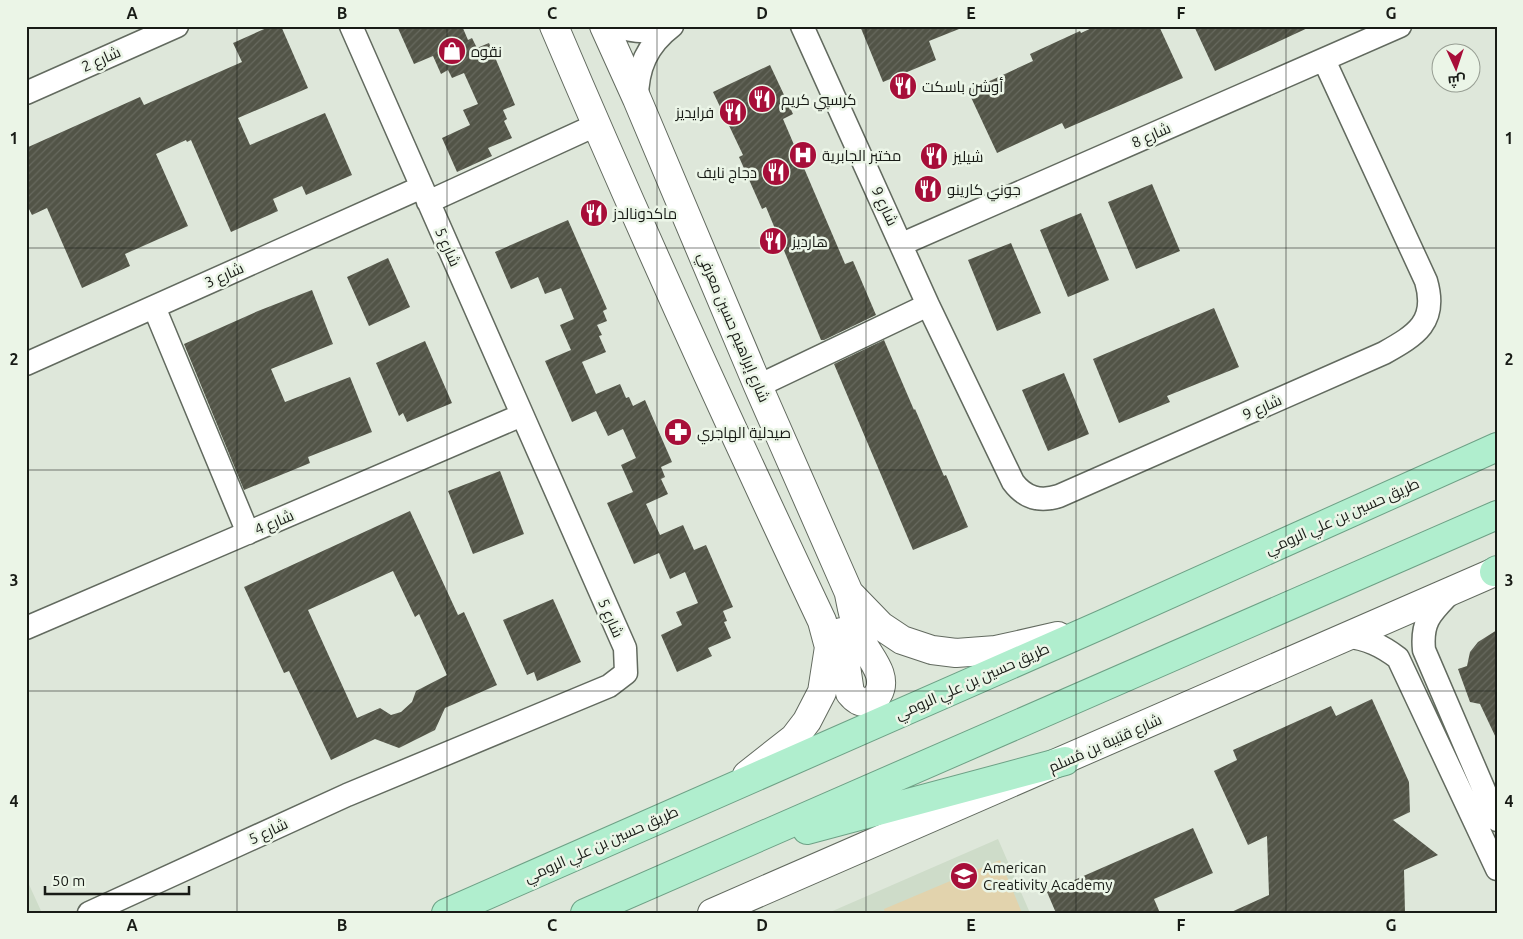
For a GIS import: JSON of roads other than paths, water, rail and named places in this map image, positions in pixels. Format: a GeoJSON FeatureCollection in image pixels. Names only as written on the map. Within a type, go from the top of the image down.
{"type":"FeatureCollection","features":[{"type":"Feature","properties":{"kind":"highway","name":"طريق حسين بن علي الرومي"},"geometry":{"type":"LineString","coordinates":[[446,913],[1103,624],[1497,447]]}},
{"type":"Feature","properties":{"kind":"highway"},"geometry":{"type":"LineString","coordinates":[[585,913],[1497,515]]}},
{"type":"Feature","properties":{"kind":"highway"},"geometry":{"type":"LineString","coordinates":[[726,850],[1065,761]]}},
{"type":"Feature","properties":{"kind":"street","name":"شارع 2"},"geometry":{"type":"LineString","coordinates":[[26,93],[177,26]]}},
{"type":"Feature","properties":{"kind":"street","name":"شارع 5"},"geometry":{"type":"LineString","coordinates":[[89,913],[348,795],[609,686],[626,673],[625,648],[351,26]]}},
{"type":"Feature","properties":{"kind":"street"},"geometry":{"type":"LineString","coordinates":[[554,26],[749,467],[822,621],[828,647],[828,659],[822,692],[808,721],[794,738],[770,759],[732,786]]}},
{"type":"Feature","properties":{"kind":"street","name":"شارع إبراهيم حسين معرفي"},"geometry":{"type":"LineString","coordinates":[[604,26],[849,593],[881,626],[902,640],[932,650],[956,653],[996,650],[1103,624]]}},
{"type":"Feature","properties":{"kind":"street"},"geometry":{"type":"LineString","coordinates":[[616,26],[643,32],[671,26]]}},
{"type":"Feature","properties":{"kind":"street"},"geometry":{"type":"LineString","coordinates":[[637,99],[637,82],[641,64],[649,49],[660,35],[671,26]]}},
{"type":"Feature","properties":{"kind":"street","name":"شارع 9"},"geometry":{"type":"LineString","coordinates":[[802,26],[928,305],[1013,482],[1026,495],[1040,500],[1059,496],[1384,353],[1411,338],[1424,324],[1428,315],[1430,300],[1426,281],[1324,60]]}},
{"type":"Feature","properties":{"kind":"street","name":"شارع 8"},"geometry":{"type":"LineString","coordinates":[[902,244],[1400,26]]}},
{"type":"Feature","properties":{"kind":"street","name":"شارع 3"},"geometry":{"type":"LineString","coordinates":[[26,364],[154,307],[596,124]]}},
{"type":"Feature","properties":{"kind":"street"},"geometry":{"type":"LineString","coordinates":[[758,386],[928,305]]}},
{"type":"Feature","properties":{"kind":"street"},"geometry":{"type":"LineString","coordinates":[[154,307],[248,533]]}},
{"type":"Feature","properties":{"kind":"street","name":"شارع 4"},"geometry":{"type":"LineString","coordinates":[[26,628],[522,415]]}},
{"type":"Feature","properties":{"kind":"street"},"geometry":{"type":"LineString","coordinates":[[749,467],[795,521],[834,608],[841,632],[850,693],[856,700],[865,703],[878,696],[881,682],[877,667],[862,642],[854,619],[849,593]]}},
{"type":"Feature","properties":{"kind":"street","name":"شارع قتيبة بن مُسلم"},"geometry":{"type":"LineString","coordinates":[[712,913],[734,907],[1496,571]]}},
{"type":"Feature","properties":{"kind":"street"},"geometry":{"type":"LineString","coordinates":[[1453,589],[1425,622],[1422,632],[1424,650],[1497,820]]}},
{"type":"Feature","properties":{"kind":"street"},"geometry":{"type":"LineString","coordinates":[[1346,636],[1368,639],[1384,647],[1398,658],[1491,843],[1497,869]]}},
{"type":"Feature","properties":{"kind":"place","name":"نقوه"},"geometry":{"type":"Point","coordinates":[452,51]}},
{"type":"Feature","properties":{"kind":"place","name":"أوشن باسكت"},"geometry":{"type":"Point","coordinates":[903,86]}},
{"type":"Feature","properties":{"kind":"place","name":"كرسپي كريم"},"geometry":{"type":"Point","coordinates":[762,99]}},
{"type":"Feature","properties":{"kind":"place","name":"فرايديز"},"geometry":{"type":"Point","coordinates":[733,112]}},
{"type":"Feature","properties":{"kind":"place","name":"مختبر الجابرية"},"geometry":{"type":"Point","coordinates":[803,155]}},
{"type":"Feature","properties":{"kind":"place","name":"شيليز"},"geometry":{"type":"Point","coordinates":[934,156]}},
{"type":"Feature","properties":{"kind":"place","name":"دجاج نايف"},"geometry":{"type":"Point","coordinates":[776,172]}},
{"type":"Feature","properties":{"kind":"place","name":"جوني كارينو"},"geometry":{"type":"Point","coordinates":[928,189]}},
{"type":"Feature","properties":{"kind":"place","name":"ماكدونالدز"},"geometry":{"type":"Point","coordinates":[594,213]}},
{"type":"Feature","properties":{"kind":"place","name":"هارديز"},"geometry":{"type":"Point","coordinates":[773,241]}},
{"type":"Feature","properties":{"kind":"place","name":"صيدلية الهاجري"},"geometry":{"type":"Point","coordinates":[678,432]}},
{"type":"Feature","properties":{"kind":"place","name":"American Creativity Academy"},"geometry":{"type":"Point","coordinates":[964,876]}}]}
